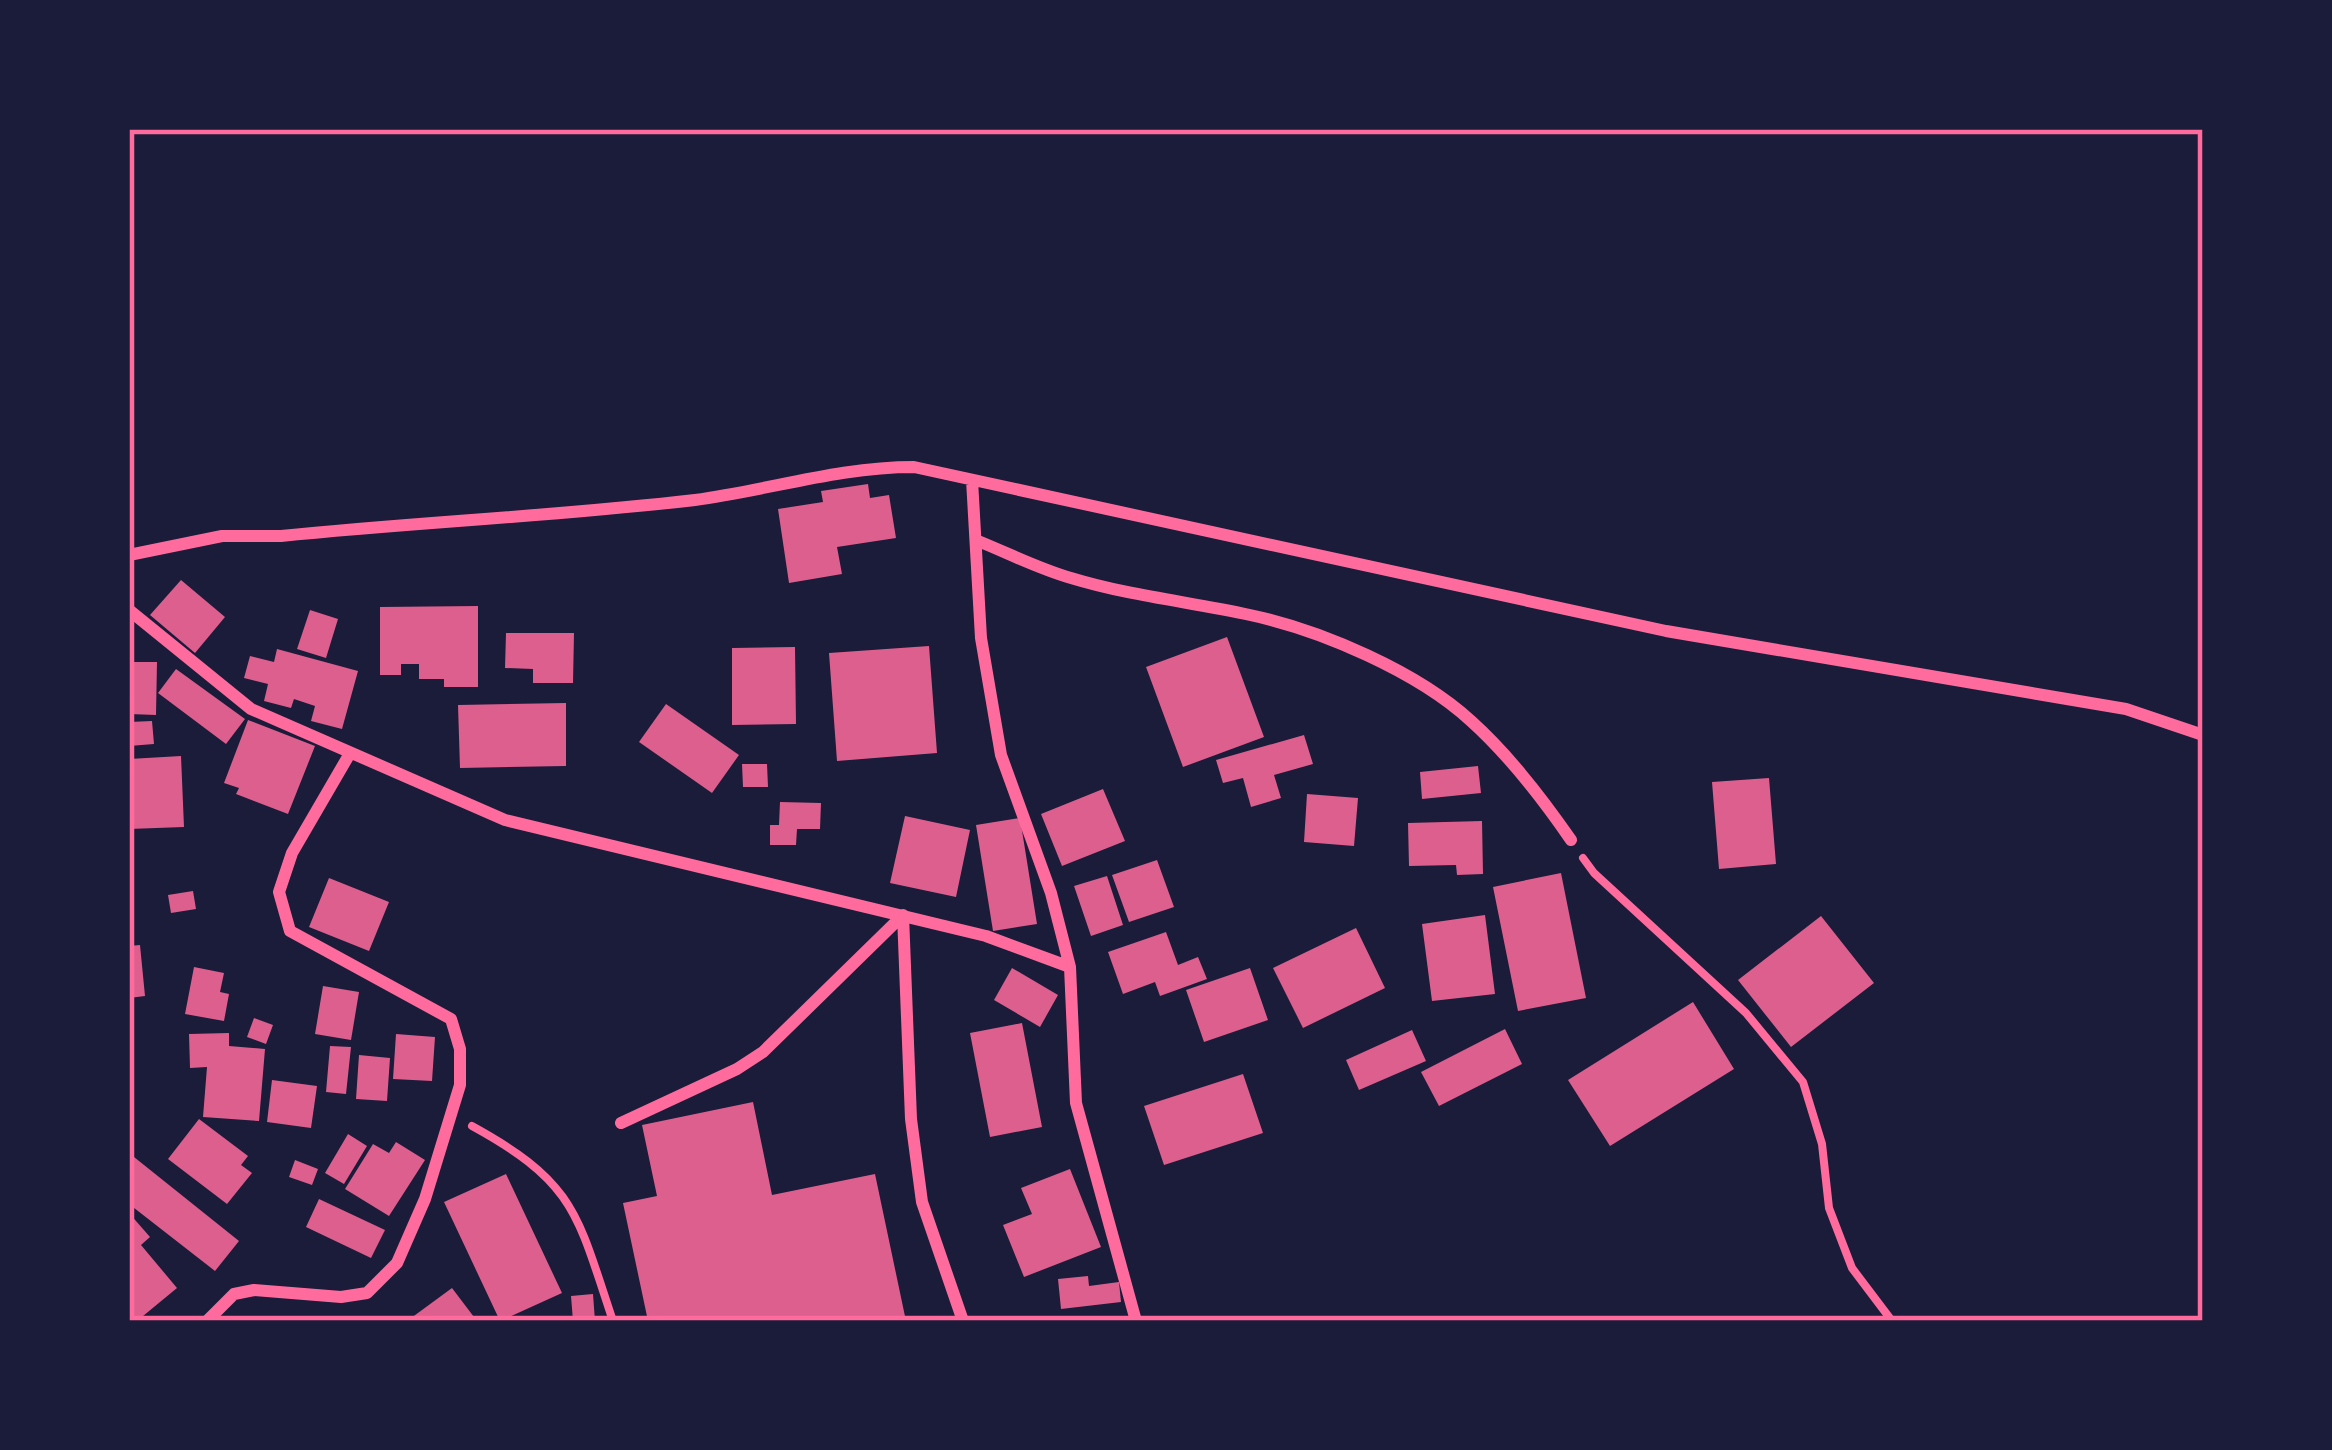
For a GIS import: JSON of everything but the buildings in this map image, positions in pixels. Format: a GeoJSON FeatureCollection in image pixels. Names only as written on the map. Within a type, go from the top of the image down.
{"type":"FeatureCollection","features":[{"type":"Feature","properties":{"kind":"street"},"geometry":{"type":"LineString","coordinates":[[129,554],[222,536],[281,536],[700,499],[870,467],[914,467],[1666,631],[2126,709],[2203,735]]}},
{"type":"Feature","properties":{"kind":"street"},"geometry":{"type":"LineString","coordinates":[[973,480],[982,638],[1001,755],[1052,893],[1070,967],[1076,1102],[1136,1321]]}},
{"type":"Feature","properties":{"kind":"street"},"geometry":{"type":"LineString","coordinates":[[978,541],[1069,578],[1162,601],[1252,615],[1325,637],[1390,667],[1469,719],[1538,793],[1571,840]]}},
{"type":"Feature","properties":{"kind":"street"},"geometry":{"type":"LineString","coordinates":[[129,610],[251,709],[505,820],[986,936],[1070,967]]}},
{"type":"Feature","properties":{"kind":"street"},"geometry":{"type":"LineString","coordinates":[[207,1321],[234,1294],[254,1290],[341,1297],[367,1293],[397,1262],[425,1199],[460,1085],[460,1049],[451,1018],[290,931],[279,892],[292,853],[349,755]]}},
{"type":"Feature","properties":{"kind":"street"},"geometry":{"type":"LineString","coordinates":[[621,1123],[763,1052],[903,915]]}},
{"type":"Feature","properties":{"kind":"street"},"geometry":{"type":"LineString","coordinates":[[903,915],[911,1119],[922,1202],[963,1321]]}},
{"type":"Feature","properties":{"kind":"path"},"geometry":{"type":"LineString","coordinates":[[1571,840],[1594,873],[1747,1013],[1803,1082],[1822,1144],[1829,1208],[1852,1268],[1892,1321]]}},
{"type":"Feature","properties":{"kind":"path"},"geometry":{"type":"LineString","coordinates":[[449,1114],[516,1150],[556,1187],[577,1214],[613,1321]]}}]}
